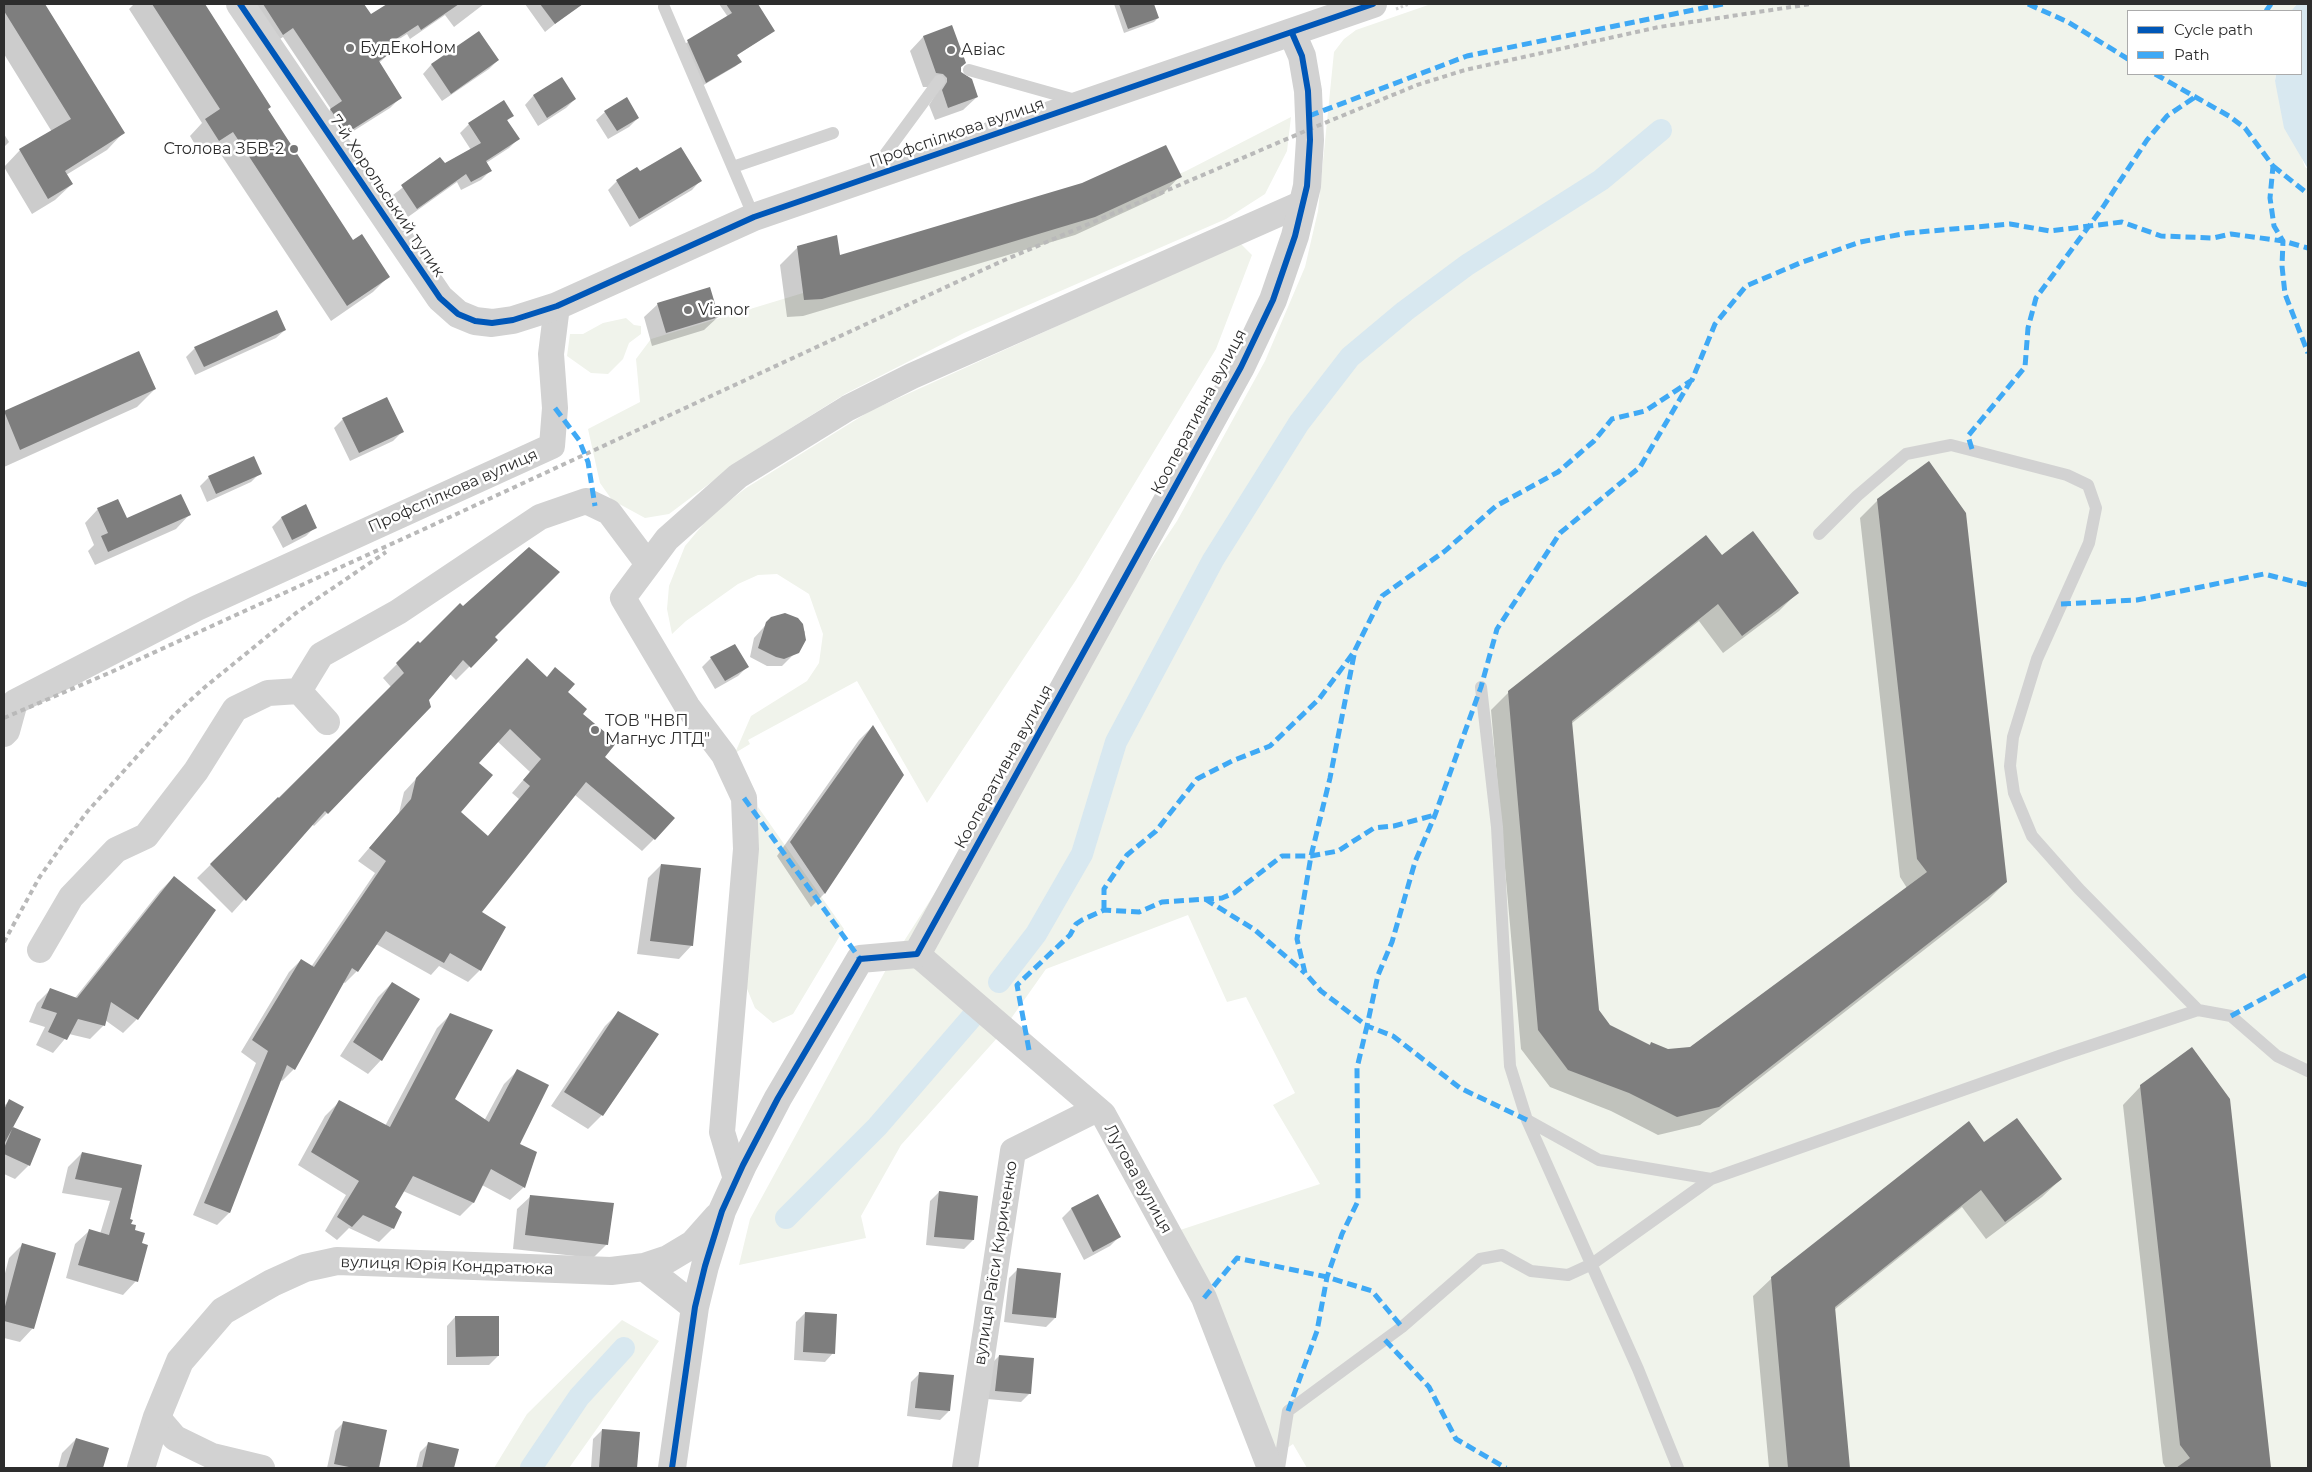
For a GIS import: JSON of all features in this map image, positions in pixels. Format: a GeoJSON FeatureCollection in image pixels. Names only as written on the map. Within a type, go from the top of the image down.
{"type":"FeatureCollection","features":[{"type":"Feature","properties":{"kind":"street","name":"7-й Хорольський тупик"},"geometry":{"type":"LineString","coordinates":[[240,4],[440,298],[458,314],[475,321],[492,324],[513,320],[557,306]]}},
{"type":"Feature","properties":{"kind":"street","name":"Профспілкова вулиця"},"geometry":{"type":"LineString","coordinates":[[5,734],[15,702],[197,608],[552,446],[555,408],[551,354],[557,306],[754,217],[1292,33],[1383,7]]}},
{"type":"Feature","properties":{"kind":"street","name":"Кооперативна вулиця"},"geometry":{"type":"LineString","coordinates":[[917,954],[1241,368],[1273,300],[1295,236],[1307,186],[1310,140],[1308,91],[1302,56],[1292,33]]}},
{"type":"Feature","properties":{"kind":"street"},"geometry":{"type":"LineString","coordinates":[[736,1179],[722,1132],[746,849],[744,798],[724,755],[688,706],[623,598],[667,539],[738,476],[848,408],[912,376],[1303,203]]}},
{"type":"Feature","properties":{"kind":"street"},"geometry":{"type":"LineString","coordinates":[[299,691],[320,655],[398,612],[540,517],[586,501],[609,512],[648,564]]}},
{"type":"Feature","properties":{"kind":"street"},"geometry":{"type":"LineString","coordinates":[[299,691],[326,722]]}},
{"type":"Feature","properties":{"kind":"street"},"geometry":{"type":"LineString","coordinates":[[40,950],[71,897],[116,850],[146,836],[196,771],[235,709],[268,693],[299,691]]}},
{"type":"Feature","properties":{"kind":"street"},"geometry":{"type":"LineString","coordinates":[[672,1468],[696,1307],[705,1266],[722,1211],[736,1179],[778,1098],[860,958],[917,954]]}},
{"type":"Feature","properties":{"kind":"street","name":"Лугова вулиця"},"geometry":{"type":"LineString","coordinates":[[917,954],[1103,1114],[1204,1298],[1270,1468]]}},
{"type":"Feature","properties":{"kind":"street","name":"вулиця Раїси Кириченко"},"geometry":{"type":"LineString","coordinates":[[965,1468],[1013,1151],[1097,1109]]}},
{"type":"Feature","properties":{"kind":"street","name":"вулиця Юрія Кондратюка"},"geometry":{"type":"LineString","coordinates":[[141,1468],[157,1417],[180,1361],[224,1311],[272,1283],[305,1268],[337,1261],[611,1271],[644,1267],[668,1259],[693,1244],[722,1211]]}},
{"type":"Feature","properties":{"kind":"street"},"geometry":{"type":"LineString","coordinates":[[644,1267],[696,1307]]}},
{"type":"Feature","properties":{"kind":"street"},"geometry":{"type":"LineString","coordinates":[[157,1417],[175,1438],[212,1456],[262,1468]]}},
{"type":"Feature","properties":{"kind":"lane"},"geometry":{"type":"LineString","coordinates":[[664,7],[754,217]]}},
{"type":"Feature","properties":{"kind":"lane"},"geometry":{"type":"LineString","coordinates":[[969,70],[1088,103]]}},
{"type":"Feature","properties":{"kind":"lane"},"geometry":{"type":"LineString","coordinates":[[868,177],[939,81]]}},
{"type":"Feature","properties":{"kind":"lane"},"geometry":{"type":"LineString","coordinates":[[733,167],[833,133]]}},
{"type":"Feature","properties":{"kind":"lane"},"geometry":{"type":"LineString","coordinates":[[1819,534],[1856,496],[1906,454],[1952,445],[2067,476],[2088,485],[2096,508],[2089,543],[2038,660],[2013,738],[2010,766],[2014,793],[2032,836],[2079,889],[2198,1010]]}},
{"type":"Feature","properties":{"kind":"lane"},"geometry":{"type":"LineString","coordinates":[[1481,688],[1497,827],[1510,1066],[1527,1120],[1592,1264],[1678,1468]]}},
{"type":"Feature","properties":{"kind":"lane"},"geometry":{"type":"LineString","coordinates":[[1279,1468],[1288,1411],[1402,1326],[1480,1259],[1502,1255],[1531,1271],[1568,1275],[1592,1264],[1712,1179],[2062,1055],[2198,1010],[2231,1016],[2277,1056],[2308,1071]]}},
{"type":"Feature","properties":{"kind":"lane"},"geometry":{"type":"LineString","coordinates":[[1527,1120],[1599,1160],[1712,1179]]}},
{"type":"Feature","properties":{"kind":"path"},"geometry":{"type":"LineString","coordinates":[[1383,7],[1409,4]]}},
{"type":"Feature","properties":{"kind":"shaded area"},"geometry":{"type":"Polygon","coordinates":[[[1431,4],[2297,4],[2292,10],[2127,10],[2127,75],[2276,75],[2275,81],[2305,167],[2308,169],[2308,1468],[1307,1468],[1293,1444],[1272,1458],[1174,1232],[1320,1184],[1273,1105],[1295,1093],[1246,997],[1227,1002],[1188,915],[1046,969],[998,1037],[901,1145],[861,1216],[866,1238],[739,1265],[750,1219],[888,966],[1074,676],[1177,521],[1265,361],[1305,267],[1318,211],[1334,52],[1344,39],[1356,30],[1431,4]]]}},
{"type":"Feature","properties":{"kind":"shaded area"},"geometry":{"type":"Polygon","coordinates":[[[2297,4],[2308,4],[2308,169],[2284,128],[2275,81],[2276,75],[2302,75],[2302,10],[2292,10],[2297,4]]]}},
{"type":"Feature","properties":{"kind":"shaded area"},"geometry":{"type":"Polygon","coordinates":[[[1291,117],[1287,151],[1265,194],[1226,219],[964,333],[845,394],[745,457],[669,514],[645,518],[612,500],[600,483],[588,429],[640,402],[636,359],[651,339],[803,293],[1097,209],[1186,171],[1291,117]]]}},
{"type":"Feature","properties":{"kind":"shaded area"},"geometry":{"type":"Polygon","coordinates":[[[1240,243],[1252,255],[1216,349],[1076,580],[927,803],[857,681],[748,740],[750,744],[735,753],[751,716],[807,681],[819,663],[823,634],[809,594],[777,574],[758,575],[738,584],[686,621],[672,634],[667,609],[669,586],[685,546],[711,515],[746,488],[870,411],[1240,243]]]}},
{"type":"Feature","properties":{"kind":"shaded area"},"geometry":{"type":"Polygon","coordinates":[[[626,318],[634,325],[641,326],[641,334],[629,343],[623,359],[608,374],[591,373],[567,356],[570,334],[583,334],[603,323],[626,318]]]}},
{"type":"Feature","properties":{"kind":"shaded area"},"geometry":{"type":"Polygon","coordinates":[[[758,807],[844,929],[793,1014],[773,1023],[755,1008],[745,984],[758,807]]]}},
{"type":"Feature","properties":{"kind":"shaded area"},"geometry":{"type":"Polygon","coordinates":[[[622,1320],[659,1341],[569,1468],[494,1468],[527,1414],[622,1320]]]}},
{"type":"Feature","properties":{"kind":"building"},"geometry":{"type":"Polygon","coordinates":[[[4,4],[45,4],[125,133],[65,171],[73,184],[48,199],[19,149],[71,119],[4,11],[4,4]]]}},
{"type":"Feature","properties":{"kind":"building"},"geometry":{"type":"Polygon","coordinates":[[[152,4],[205,4],[271,107],[268,109],[353,240],[362,234],[390,277],[347,306],[233,132],[219,141],[205,119],[220,109],[152,4]]]}},
{"type":"Feature","properties":{"kind":"building"},"geometry":{"type":"Polygon","coordinates":[[[263,4],[364,4],[371,14],[387,4],[459,4],[421,30],[418,25],[390,43],[395,50],[379,61],[402,98],[347,133],[330,109],[342,101],[293,28],[283,35],[263,4]]]}},
{"type":"Feature","properties":{"kind":"building"},"geometry":{"type":"Polygon","coordinates":[[[540,4],[583,4],[555,24],[540,4]]]}},
{"type":"Feature","properties":{"kind":"building"},"geometry":{"type":"Polygon","coordinates":[[[726,4],[758,4],[775,31],[737,55],[742,62],[706,83],[687,40],[732,13],[726,4]]]}},
{"type":"Feature","properties":{"kind":"building"},"geometry":{"type":"Polygon","coordinates":[[[1119,4],[1154,4],[1159,18],[1128,29],[1119,4]]]}},
{"type":"Feature","properties":{"kind":"building"},"geometry":{"type":"Polygon","coordinates":[[[952,25],[966,63],[961,67],[961,72],[972,79],[978,97],[948,108],[942,90],[947,82],[947,78],[943,74],[936,73],[923,36],[952,25]]]}},
{"type":"Feature","properties":{"kind":"building"},"geometry":{"type":"Polygon","coordinates":[[[479,31],[499,60],[451,94],[431,64],[479,31]]]}},
{"type":"Feature","properties":{"kind":"building"},"geometry":{"type":"Polygon","coordinates":[[[562,77],[576,99],[547,118],[533,95],[562,77]]]}},
{"type":"Feature","properties":{"kind":"building"},"geometry":{"type":"Polygon","coordinates":[[[627,97],[639,118],[617,131],[604,111],[627,97]]]}},
{"type":"Feature","properties":{"kind":"building"},"geometry":{"type":"Polygon","coordinates":[[[504,100],[514,116],[507,120],[520,139],[486,161],[492,171],[471,182],[466,174],[417,209],[401,185],[440,157],[445,163],[481,143],[468,123],[504,100]]]}},
{"type":"Feature","properties":{"kind":"building"},"geometry":{"type":"Polygon","coordinates":[[[1166,145],[1182,177],[1095,217],[822,299],[804,300],[797,246],[837,235],[840,255],[1082,183],[1166,145]]]}},
{"type":"Feature","properties":{"kind":"building"},"geometry":{"type":"Polygon","coordinates":[[[681,147],[702,181],[639,219],[616,180],[637,167],[640,171],[681,147]]]}},
{"type":"Feature","properties":{"kind":"building","name":"Vianor"},"geometry":{"type":"Polygon","coordinates":[[[710,287],[719,317],[666,333],[657,303],[710,287]]]}},
{"type":"Feature","properties":{"kind":"building"},"geometry":{"type":"Polygon","coordinates":[[[277,310],[286,330],[204,367],[194,347],[277,310]]]}},
{"type":"Feature","properties":{"kind":"building"},"geometry":{"type":"Polygon","coordinates":[[[139,351],[156,389],[20,450],[4,411],[139,351]]]}},
{"type":"Feature","properties":{"kind":"building"},"geometry":{"type":"Polygon","coordinates":[[[387,397],[404,432],[359,453],[342,418],[387,397]]]}},
{"type":"Feature","properties":{"kind":"building"},"geometry":{"type":"Polygon","coordinates":[[[254,456],[262,474],[216,494],[208,476],[254,456]]]}},
{"type":"Feature","properties":{"kind":"building"},"geometry":{"type":"Polygon","coordinates":[[[1929,461],[1966,513],[2007,882],[1719,1107],[1677,1117],[1629,1093],[1568,1070],[1538,1030],[1508,691],[1706,535],[1722,555],[1753,531],[1799,593],[1742,636],[1718,604],[1572,721],[1599,1010],[1610,1025],[1650,1045],[1651,1042],[1668,1049],[1690,1047],[1927,872],[1917,859],[1877,499],[1929,461]]]}},
{"type":"Feature","properties":{"kind":"building"},"geometry":{"type":"Polygon","coordinates":[[[181,494],[191,515],[108,552],[101,536],[108,533],[97,508],[118,499],[127,518],[181,494]]]}},
{"type":"Feature","properties":{"kind":"building"},"geometry":{"type":"Polygon","coordinates":[[[306,504],[317,528],[292,540],[281,517],[306,504]]]}},
{"type":"Feature","properties":{"kind":"building"},"geometry":{"type":"Polygon","coordinates":[[[529,547],[560,572],[495,637],[498,640],[471,668],[463,660],[429,700],[431,707],[328,814],[325,811],[246,901],[210,864],[404,673],[396,663],[418,641],[420,643],[460,603],[463,606],[529,547]]]}},
{"type":"Feature","properties":{"kind":"building"},"geometry":{"type":"Polygon","coordinates":[[[785,613],[798,618],[803,624],[806,640],[799,653],[784,659],[758,648],[766,622],[771,617],[785,613]]]}},
{"type":"Feature","properties":{"kind":"building"},"geometry":{"type":"Polygon","coordinates":[[[735,644],[749,667],[725,681],[710,657],[735,644]]]}},
{"type":"Feature","properties":{"kind":"building"},"geometry":{"type":"Polygon","coordinates":[[[527,658],[547,677],[555,667],[575,684],[568,692],[587,709],[583,714],[617,742],[605,757],[675,818],[655,840],[586,782],[482,912],[506,927],[481,971],[450,953],[444,963],[386,931],[358,972],[352,968],[295,1070],[287,1065],[230,1213],[204,1203],[268,1051],[252,1040],[301,959],[314,967],[386,861],[369,848],[411,799],[416,778],[527,658]],[[510,729],[479,763],[493,775],[461,812],[488,836],[530,786],[523,780],[541,759],[510,729]]]}},
{"type":"Feature","properties":{"kind":"building"},"geometry":{"type":"Polygon","coordinates":[[[873,725],[904,775],[825,894],[790,842],[873,725]]]}},
{"type":"Feature","properties":{"kind":"building"},"geometry":{"type":"Polygon","coordinates":[[[661,864],[701,868],[693,946],[650,941],[661,864]]]}},
{"type":"Feature","properties":{"kind":"building"},"geometry":{"type":"Polygon","coordinates":[[[174,876],[216,910],[138,1020],[111,1002],[105,1026],[78,1019],[67,1040],[48,1032],[57,1013],[41,1008],[50,988],[77,998],[174,876]]]}},
{"type":"Feature","properties":{"kind":"building"},"geometry":{"type":"Polygon","coordinates":[[[392,982],[420,999],[382,1061],[353,1042],[392,982]]]}},
{"type":"Feature","properties":{"kind":"building"},"geometry":{"type":"Polygon","coordinates":[[[618,1011],[659,1034],[603,1116],[564,1092],[618,1011]]]}},
{"type":"Feature","properties":{"kind":"building"},"geometry":{"type":"Polygon","coordinates":[[[450,1013],[493,1030],[455,1099],[489,1122],[517,1069],[549,1085],[520,1144],[537,1152],[525,1188],[491,1169],[474,1203],[413,1176],[395,1207],[402,1212],[394,1229],[363,1215],[352,1227],[337,1217],[359,1181],[311,1152],[339,1100],[390,1127],[450,1013]]]}},
{"type":"Feature","properties":{"kind":"building"},"geometry":{"type":"Polygon","coordinates":[[[2192,1047],[2230,1099],[2271,1468],[2176,1468],[2190,1458],[2180,1445],[2140,1085],[2192,1047]]]}},
{"type":"Feature","properties":{"kind":"building"},"geometry":{"type":"Polygon","coordinates":[[[9,1099],[24,1107],[4,1144],[4,1110],[9,1099]]]}},
{"type":"Feature","properties":{"kind":"building"},"geometry":{"type":"Polygon","coordinates":[[[2017,1118],[2062,1179],[2005,1222],[1981,1190],[1835,1307],[1850,1468],[1788,1468],[1771,1277],[1969,1121],[1984,1142],[2017,1118]]]}},
{"type":"Feature","properties":{"kind":"building"},"geometry":{"type":"Polygon","coordinates":[[[13,1127],[41,1139],[30,1166],[4,1154],[4,1148],[13,1127]]]}},
{"type":"Feature","properties":{"kind":"building"},"geometry":{"type":"Polygon","coordinates":[[[82,1152],[142,1165],[130,1219],[133,1220],[131,1224],[136,1225],[135,1230],[145,1233],[142,1243],[148,1245],[138,1282],[78,1265],[89,1229],[109,1235],[122,1188],[75,1179],[82,1152]]]}},
{"type":"Feature","properties":{"kind":"building"},"geometry":{"type":"Polygon","coordinates":[[[939,1191],[978,1196],[974,1240],[934,1237],[939,1191]]]}},
{"type":"Feature","properties":{"kind":"building"},"geometry":{"type":"Polygon","coordinates":[[[1098,1194],[1121,1237],[1093,1252],[1071,1208],[1098,1194]]]}},
{"type":"Feature","properties":{"kind":"building"},"geometry":{"type":"Polygon","coordinates":[[[530,1195],[614,1203],[608,1245],[525,1235],[530,1195]]]}},
{"type":"Feature","properties":{"kind":"building"},"geometry":{"type":"Polygon","coordinates":[[[22,1243],[56,1253],[34,1329],[4,1321],[4,1310],[22,1243]]]}},
{"type":"Feature","properties":{"kind":"building"},"geometry":{"type":"Polygon","coordinates":[[[1017,1268],[1061,1273],[1056,1318],[1012,1314],[1017,1268]]]}},
{"type":"Feature","properties":{"kind":"building"},"geometry":{"type":"Polygon","coordinates":[[[805,1312],[837,1314],[835,1354],[803,1352],[805,1312]]]}},
{"type":"Feature","properties":{"kind":"building"},"geometry":{"type":"Polygon","coordinates":[[[455,1316],[499,1316],[499,1356],[456,1357],[455,1316]]]}},
{"type":"Feature","properties":{"kind":"building"},"geometry":{"type":"Polygon","coordinates":[[[999,1355],[1034,1358],[1031,1394],[995,1391],[999,1355]]]}},
{"type":"Feature","properties":{"kind":"building"},"geometry":{"type":"Polygon","coordinates":[[[919,1372],[954,1375],[950,1411],[915,1408],[919,1372]]]}},
{"type":"Feature","properties":{"kind":"building"},"geometry":{"type":"Polygon","coordinates":[[[343,1421],[387,1430],[379,1468],[354,1468],[334,1464],[343,1421]]]}},
{"type":"Feature","properties":{"kind":"building"},"geometry":{"type":"Polygon","coordinates":[[[602,1429],[640,1432],[637,1468],[599,1468],[602,1429]]]}},
{"type":"Feature","properties":{"kind":"building"},"geometry":{"type":"Polygon","coordinates":[[[76,1438],[109,1448],[103,1468],[66,1468],[76,1438]]]}},
{"type":"Feature","properties":{"kind":"building"},"geometry":{"type":"Polygon","coordinates":[[[428,1442],[459,1449],[454,1468],[422,1468],[428,1442]]]}},
{"type":"Feature","properties":{"kind":"waterway"},"geometry":{"type":"LineString","coordinates":[[999,982],[1036,934],[1082,854],[1116,742],[1213,560],[1299,423],[1350,357],[1405,311],[1467,265],[1601,180],[1661,130]]}},
{"type":"Feature","properties":{"kind":"waterway"},"geometry":{"type":"LineString","coordinates":[[786,1218],[877,1127],[972,1017]]}},
{"type":"Feature","properties":{"kind":"waterway"},"geometry":{"type":"LineString","coordinates":[[531,1468],[579,1397],[624,1348]]}},
{"type":"Feature","properties":{"kind":"railway"},"geometry":{"type":"LineString","coordinates":[[4,718],[109,673],[422,530],[1000,262],[1417,85],[1465,70],[1659,27],[1811,4]]}},
{"type":"Feature","properties":{"kind":"railway"},"geometry":{"type":"LineString","coordinates":[[4,942],[39,878],[63,844],[87,812],[174,715],[205,687],[296,613],[386,552]]}},
{"type":"Feature","properties":{"kind":"marked path"},"geometry":{"type":"LineString","coordinates":[[1309,116],[1467,56],[1723,4]]}},
{"type":"Feature","properties":{"kind":"marked path"},"geometry":{"type":"LineString","coordinates":[[2028,4],[2068,22],[2127,58]]}},
{"type":"Feature","properties":{"kind":"marked path"},"geometry":{"type":"LineString","coordinates":[[2267,10],[2271,4]]}},
{"type":"Feature","properties":{"kind":"marked path"},"geometry":{"type":"LineString","coordinates":[[2157,75],[2229,116],[2245,128],[2273,166],[2270,198],[2274,226],[2283,241],[2282,266],[2285,294],[2308,353]]}},
{"type":"Feature","properties":{"kind":"marked path"},"geometry":{"type":"LineString","coordinates":[[1972,449],[1968,436],[2025,367],[2028,328],[2036,298],[2103,207],[2147,140],[2167,116],[2195,97]]}},
{"type":"Feature","properties":{"kind":"marked path"},"geometry":{"type":"LineString","coordinates":[[2273,166],[2308,194]]}},
{"type":"Feature","properties":{"kind":"marked path"},"geometry":{"type":"LineString","coordinates":[[1288,1411],[1317,1331],[1327,1277],[1342,1234],[1358,1201],[1357,1068],[1367,1026],[1321,991],[1305,973],[1297,939],[1311,856],[1330,778],[1355,650],[1382,596],[1445,551],[1496,506],[1558,472],[1594,441],[1612,419],[1645,411],[1692,380],[1715,324],[1746,286],[1800,263],[1860,242],[1908,233],[2010,224],[2050,231],[2122,222],[2161,236],[2213,238],[2231,234],[2283,241],[2308,248]]}},
{"type":"Feature","properties":{"kind":"marked path"},"geometry":{"type":"LineString","coordinates":[[1527,1120],[1460,1088],[1393,1036],[1367,1026],[1378,975],[1392,942],[1415,862],[1435,815],[1481,687],[1497,629],[1560,533],[1640,467],[1690,382]]}},
{"type":"Feature","properties":{"kind":"marked path"},"geometry":{"type":"LineString","coordinates":[[555,408],[579,440],[588,462],[595,506]]}},
{"type":"Feature","properties":{"kind":"marked path"},"geometry":{"type":"LineString","coordinates":[[2061,604],[2137,600],[2264,574],[2308,585]]}},
{"type":"Feature","properties":{"kind":"marked path"},"geometry":{"type":"LineString","coordinates":[[1104,910],[1104,889],[1127,855],[1156,831],[1197,779],[1232,761],[1270,746],[1319,699],[1354,652]]}},
{"type":"Feature","properties":{"kind":"marked path"},"geometry":{"type":"LineString","coordinates":[[744,798],[860,959]]}},
{"type":"Feature","properties":{"kind":"marked path"},"geometry":{"type":"LineString","coordinates":[[1029,1050],[1017,985],[1070,935],[1076,924],[1082,920],[1104,910],[1139,912],[1162,902],[1222,898],[1234,893],[1282,856],[1311,856],[1338,851],[1374,828],[1394,826],[1435,815]]}},
{"type":"Feature","properties":{"kind":"marked path"},"geometry":{"type":"LineString","coordinates":[[1205,899],[1255,930],[1305,973]]}},
{"type":"Feature","properties":{"kind":"marked path"},"geometry":{"type":"LineString","coordinates":[[2231,1016],[2308,974]]}},
{"type":"Feature","properties":{"kind":"marked path"},"geometry":{"type":"LineString","coordinates":[[1204,1298],[1237,1258],[1327,1277],[1372,1291],[1402,1327]]}},
{"type":"Feature","properties":{"kind":"marked path"},"geometry":{"type":"LineString","coordinates":[[1385,1340],[1429,1387],[1456,1439],[1506,1468]]}},
{"type":"Feature","properties":{"kind":"cycle path"},"geometry":{"type":"LineString","coordinates":[[240,4],[440,298],[458,314],[475,321],[492,323],[513,320],[557,306],[754,217],[1373,4]]}},
{"type":"Feature","properties":{"kind":"cycle path"},"geometry":{"type":"LineString","coordinates":[[672,1468],[695,1307],[722,1211],[743,1165],[778,1098],[860,959],[917,954],[1241,367],[1273,300],[1295,236],[1307,186],[1310,140],[1308,91],[1302,56],[1292,33]]}},
{"type":"Feature","properties":{"kind":"place","name":"БудЕкоНом"},"geometry":{"type":"Point","coordinates":[350,48]}},
{"type":"Feature","properties":{"kind":"place","name":"Авіас"},"geometry":{"type":"Point","coordinates":[951,50]}},
{"type":"Feature","properties":{"kind":"place","name":"Столова ЗБВ-2"},"geometry":{"type":"Point","coordinates":[294,149]}},
{"type":"Feature","properties":{"kind":"place","name":"Vianor"},"geometry":{"type":"Point","coordinates":[688,310]}},
{"type":"Feature","properties":{"kind":"place","name":"ТОВ \"НВП Магнус ЛТД\""},"geometry":{"type":"Point","coordinates":[595,730]}}]}
